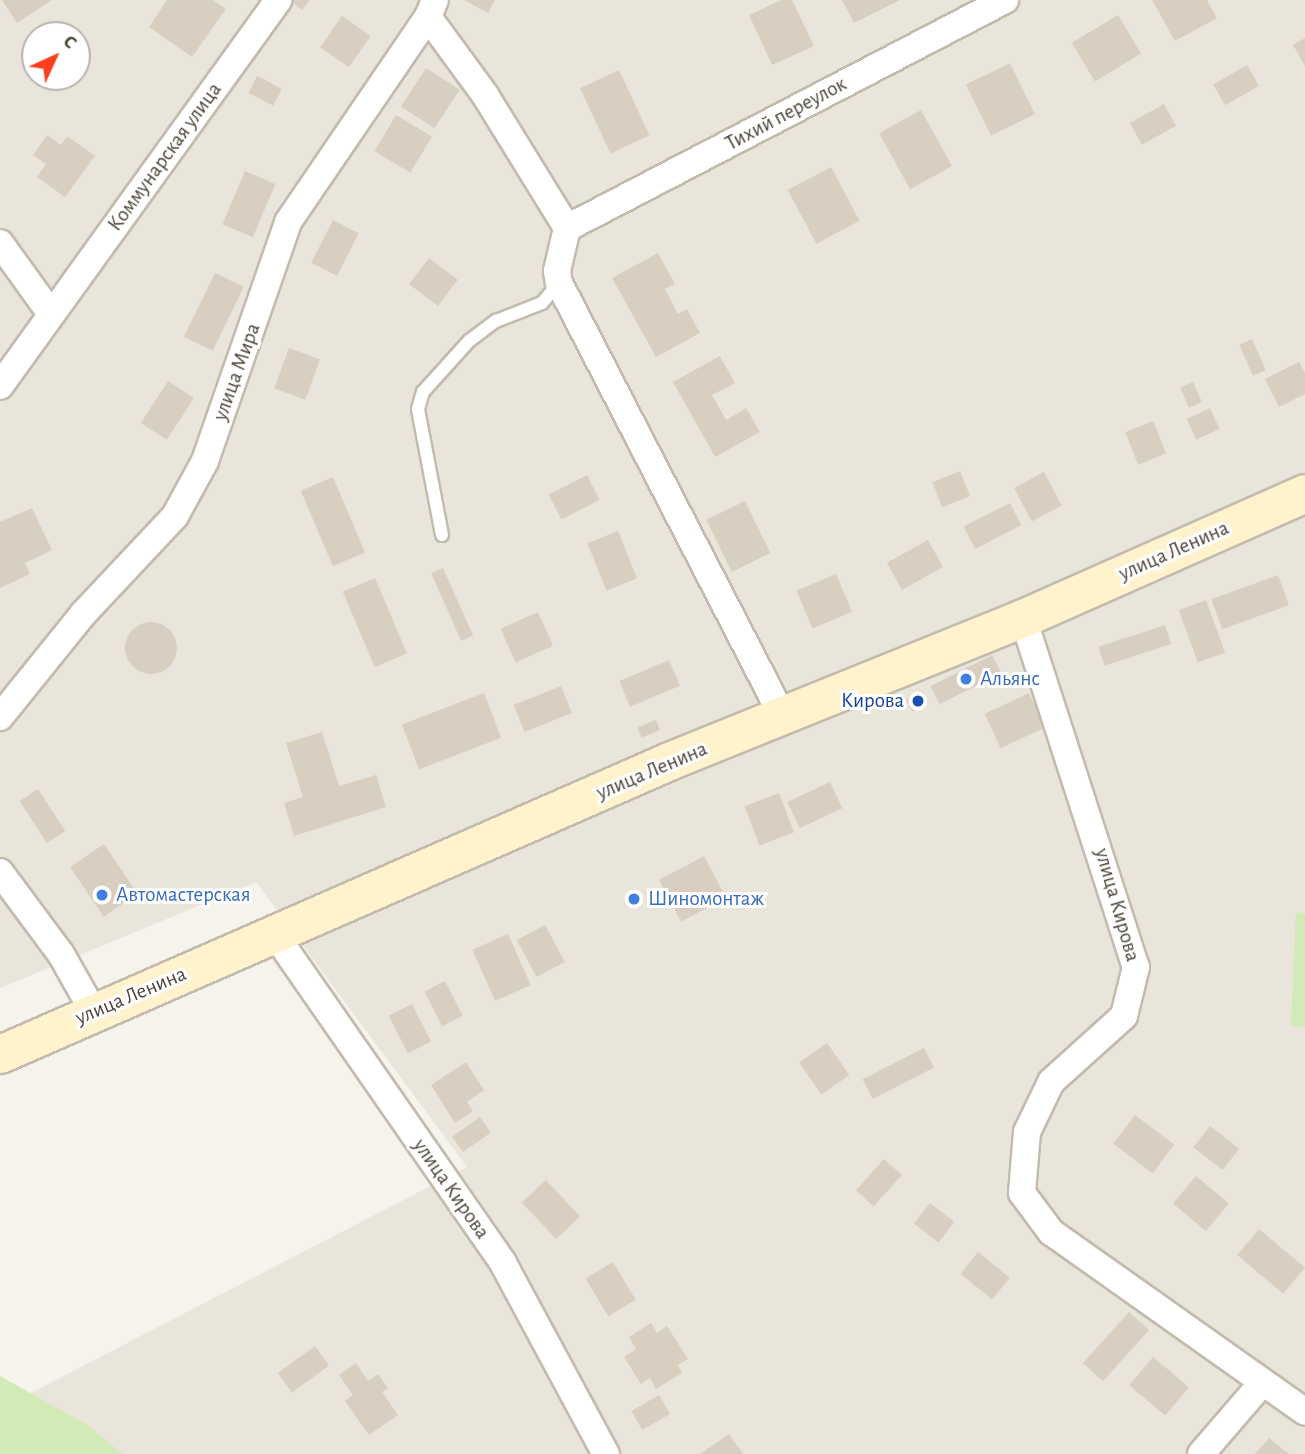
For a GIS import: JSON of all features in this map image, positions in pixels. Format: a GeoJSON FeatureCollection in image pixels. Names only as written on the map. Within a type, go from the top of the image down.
{"type":"FeatureCollection","features":[{"type":"Feature","properties":{"kind":"main road","name":"улица Ленина"},"geometry":{"type":"LineString","coordinates":[[0,1054],[93,1011],[276,936],[669,761],[783,719],[1023,618],[1305,493]]}},
{"type":"Feature","properties":{"kind":"street","name":"Коммунарская улица"},"geometry":{"type":"LineString","coordinates":[[0,386],[278,0]]}},
{"type":"Feature","properties":{"kind":"street","name":"Тихий переулок"},"geometry":{"type":"LineString","coordinates":[[567,228],[1005,0]]}},
{"type":"Feature","properties":{"kind":"street"},"geometry":{"type":"LineString","coordinates":[[432,8],[567,228],[557,271],[559,283],[783,719]]}},
{"type":"Feature","properties":{"kind":"street","name":"улица Мира"},"geometry":{"type":"LineString","coordinates":[[0,717],[83,614],[175,516],[205,461],[288,222],[432,8]]}},
{"type":"Feature","properties":{"kind":"street"},"geometry":{"type":"LineString","coordinates":[[0,243],[51,314]]}},
{"type":"Feature","properties":{"kind":"street","name":"улица Кирова"},"geometry":{"type":"LineString","coordinates":[[1023,618],[1136,967],[1124,1016],[1051,1082],[1027,1132],[1022,1193],[1051,1232],[1305,1412]]}},
{"type":"Feature","properties":{"kind":"street"},"geometry":{"type":"LineString","coordinates":[[0,872],[61,954],[93,1011]]}},
{"type":"Feature","properties":{"kind":"street","name":"улица Кирова"},"geometry":{"type":"LineString","coordinates":[[276,936],[503,1263],[606,1454]]}},
{"type":"Feature","properties":{"kind":"street"},"geometry":{"type":"LineString","coordinates":[[1201,1454],[1262,1383]]}},
{"type":"Feature","properties":{"kind":"lane"},"geometry":{"type":"LineString","coordinates":[[442,535],[418,409],[423,392],[469,341],[496,321],[542,303],[559,283]]}},
{"type":"Feature","properties":{"kind":"shaded area"},"geometry":{"type":"Polygon","coordinates":[[[0,0],[1305,0],[1305,1454],[0,1454],[0,1409],[467,1167],[256,882],[0,988],[0,0]]]}},
{"type":"Feature","properties":{"kind":"green space"},"geometry":{"type":"Polygon","coordinates":[[[1296,912],[1305,914],[1305,1027],[1291,1026],[1296,912]]]}},
{"type":"Feature","properties":{"kind":"green space"},"geometry":{"type":"Polygon","coordinates":[[[0,1376],[89,1426],[122,1454],[0,1454],[0,1376]]]}},
{"type":"Feature","properties":{"kind":"building"},"geometry":{"type":"Polygon","coordinates":[[[2,0],[52,0],[17,23],[2,0]]]}},
{"type":"Feature","properties":{"kind":"building"},"geometry":{"type":"Polygon","coordinates":[[[167,0],[213,0],[226,9],[192,57],[149,27],[167,0]]]}},
{"type":"Feature","properties":{"kind":"building"},"geometry":{"type":"Polygon","coordinates":[[[289,0],[310,0],[302,10],[289,0]]]}},
{"type":"Feature","properties":{"kind":"building"},"geometry":{"type":"Polygon","coordinates":[[[464,0],[495,0],[488,13],[464,0]]]}},
{"type":"Feature","properties":{"kind":"building"},"geometry":{"type":"Polygon","coordinates":[[[781,0],[792,0],[814,46],[772,65],[749,15],[781,0]]]}},
{"type":"Feature","properties":{"kind":"building"},"geometry":{"type":"Polygon","coordinates":[[[842,0],[900,0],[854,23],[842,0]]]}},
{"type":"Feature","properties":{"kind":"building"},"geometry":{"type":"Polygon","coordinates":[[[1152,0],[1207,0],[1217,18],[1175,41],[1152,0]]]}},
{"type":"Feature","properties":{"kind":"building"},"geometry":{"type":"Polygon","coordinates":[[[1118,15],[1141,54],[1095,81],[1072,43],[1118,15]]]}},
{"type":"Feature","properties":{"kind":"building"},"geometry":{"type":"Polygon","coordinates":[[[342,16],[371,36],[349,67],[320,47],[342,16]]]}},
{"type":"Feature","properties":{"kind":"building"},"geometry":{"type":"Polygon","coordinates":[[[1305,38],[1305,66],[1293,45],[1305,38]]]}},
{"type":"Feature","properties":{"kind":"building"},"geometry":{"type":"Polygon","coordinates":[[[1010,63],[1035,114],[991,136],[966,84],[1010,63]]]}},
{"type":"Feature","properties":{"kind":"building"},"geometry":{"type":"Polygon","coordinates":[[[1247,65],[1259,86],[1225,105],[1213,84],[1247,65]]]}},
{"type":"Feature","properties":{"kind":"building"},"geometry":{"type":"Polygon","coordinates":[[[426,68],[460,90],[434,128],[401,107],[426,68]]]}},
{"type":"Feature","properties":{"kind":"building"},"geometry":{"type":"Polygon","coordinates":[[[619,70],[649,135],[610,153],[580,88],[619,70]]]}},
{"type":"Feature","properties":{"kind":"building"},"geometry":{"type":"Polygon","coordinates":[[[257,76],[282,89],[273,106],[248,93],[257,76]]]}},
{"type":"Feature","properties":{"kind":"building"},"geometry":{"type":"Polygon","coordinates":[[[1164,104],[1176,126],[1142,145],[1130,123],[1164,104]]]}},
{"type":"Feature","properties":{"kind":"building"},"geometry":{"type":"Polygon","coordinates":[[[921,110],[952,166],[910,189],[879,133],[921,110]]]}},
{"type":"Feature","properties":{"kind":"building"},"geometry":{"type":"Polygon","coordinates":[[[396,115],[432,137],[410,173],[374,151],[396,115]]]}},
{"type":"Feature","properties":{"kind":"building"},"geometry":{"type":"Polygon","coordinates":[[[47,135],[61,145],[67,136],[95,156],[65,197],[37,177],[46,164],[33,155],[47,135]]]}},
{"type":"Feature","properties":{"kind":"building"},"geometry":{"type":"Polygon","coordinates":[[[831,167],[860,221],[816,244],[788,190],[831,167]]]}},
{"type":"Feature","properties":{"kind":"building"},"geometry":{"type":"Polygon","coordinates":[[[245,171],[275,184],[253,237],[222,224],[245,171]]]}},
{"type":"Feature","properties":{"kind":"building"},"geometry":{"type":"Polygon","coordinates":[[[333,220],[359,233],[337,276],[311,263],[333,220]]]}},
{"type":"Feature","properties":{"kind":"building"},"geometry":{"type":"Polygon","coordinates":[[[658,253],[675,284],[665,289],[678,314],[687,309],[700,333],[656,357],[612,278],[658,253]]]}},
{"type":"Feature","properties":{"kind":"building"},"geometry":{"type":"Polygon","coordinates":[[[429,258],[458,280],[438,306],[409,284],[429,258]]]}},
{"type":"Feature","properties":{"kind":"building"},"geometry":{"type":"Polygon","coordinates":[[[215,273],[244,287],[213,351],[184,337],[215,273]]]}},
{"type":"Feature","properties":{"kind":"building"},"geometry":{"type":"Polygon","coordinates":[[[1252,339],[1266,370],[1253,376],[1239,345],[1252,339]]]}},
{"type":"Feature","properties":{"kind":"building"},"geometry":{"type":"Polygon","coordinates":[[[289,348],[320,359],[305,400],[274,388],[289,348]]]}},
{"type":"Feature","properties":{"kind":"building"},"geometry":{"type":"Polygon","coordinates":[[[720,356],[735,383],[712,395],[726,420],[746,408],[760,432],[715,457],[673,382],[720,356]]]}},
{"type":"Feature","properties":{"kind":"building"},"geometry":{"type":"Polygon","coordinates":[[[1299,362],[1305,373],[1305,394],[1279,407],[1265,379],[1299,362]]]}},
{"type":"Feature","properties":{"kind":"building"},"geometry":{"type":"Polygon","coordinates":[[[168,381],[194,398],[167,440],[141,423],[168,381]]]}},
{"type":"Feature","properties":{"kind":"building"},"geometry":{"type":"Polygon","coordinates":[[[1193,382],[1202,402],[1189,408],[1180,388],[1193,382]]]}},
{"type":"Feature","properties":{"kind":"building"},"geometry":{"type":"Polygon","coordinates":[[[1210,408],[1220,429],[1196,440],[1186,419],[1210,408]]]}},
{"type":"Feature","properties":{"kind":"building"},"geometry":{"type":"Polygon","coordinates":[[[1153,421],[1166,453],[1138,465],[1125,432],[1153,421]]]}},
{"type":"Feature","properties":{"kind":"building"},"geometry":{"type":"Polygon","coordinates":[[[960,471],[970,496],[942,507],[932,482],[960,471]]]}},
{"type":"Feature","properties":{"kind":"building"},"geometry":{"type":"Polygon","coordinates":[[[1044,472],[1062,506],[1032,522],[1014,488],[1044,472]]]}},
{"type":"Feature","properties":{"kind":"building"},"geometry":{"type":"Polygon","coordinates":[[[587,475],[600,500],[561,519],[549,495],[587,475]]]}},
{"type":"Feature","properties":{"kind":"building"},"geometry":{"type":"Polygon","coordinates":[[[333,477],[365,552],[333,566],[301,491],[333,477]]]}},
{"type":"Feature","properties":{"kind":"building"},"geometry":{"type":"Polygon","coordinates":[[[745,501],[770,553],[732,572],[706,520],[745,501]]]}},
{"type":"Feature","properties":{"kind":"building"},"geometry":{"type":"Polygon","coordinates":[[[1010,503],[1021,525],[975,549],[964,527],[1010,503]]]}},
{"type":"Feature","properties":{"kind":"building"},"geometry":{"type":"Polygon","coordinates":[[[32,508],[52,550],[25,563],[30,574],[0,588],[0,522],[32,508]]]}},
{"type":"Feature","properties":{"kind":"building"},"geometry":{"type":"Polygon","coordinates":[[[618,531],[637,578],[607,591],[587,543],[618,531]]]}},
{"type":"Feature","properties":{"kind":"building"},"geometry":{"type":"Polygon","coordinates":[[[928,540],[943,567],[902,590],[887,563],[928,540]]]}},
{"type":"Feature","properties":{"kind":"building"},"geometry":{"type":"Polygon","coordinates":[[[443,568],[473,636],[461,641],[431,573],[443,568]]]}},
{"type":"Feature","properties":{"kind":"building"},"geometry":{"type":"Polygon","coordinates":[[[836,574],[852,612],[812,629],[796,591],[836,574]]]}},
{"type":"Feature","properties":{"kind":"building"},"geometry":{"type":"Polygon","coordinates":[[[1278,575],[1289,605],[1222,629],[1211,599],[1278,575]]]}},
{"type":"Feature","properties":{"kind":"building"},"geometry":{"type":"Polygon","coordinates":[[[375,578],[407,653],[375,667],[343,592],[375,578]]]}},
{"type":"Feature","properties":{"kind":"building"},"geometry":{"type":"Polygon","coordinates":[[[1206,600],[1225,653],[1198,663],[1179,610],[1206,600]]]}},
{"type":"Feature","properties":{"kind":"building"},"geometry":{"type":"Polygon","coordinates":[[[538,612],[553,646],[516,662],[501,629],[538,612]]]}},
{"type":"Feature","properties":{"kind":"building"},"geometry":{"type":"Polygon","coordinates":[[[151,622],[170,629],[177,648],[170,667],[151,674],[132,667],[125,648],[132,629],[151,622]]]}},
{"type":"Feature","properties":{"kind":"building"},"geometry":{"type":"Polygon","coordinates":[[[1165,625],[1171,644],[1105,666],[1098,647],[1165,625]]]}},
{"type":"Feature","properties":{"kind":"building","name":"Альянс"},"geometry":{"type":"Polygon","coordinates":[[[992,655],[1001,673],[940,704],[931,686],[992,655]]]}},
{"type":"Feature","properties":{"kind":"building"},"geometry":{"type":"Polygon","coordinates":[[[669,660],[680,686],[630,707],[619,681],[669,660]]]}},
{"type":"Feature","properties":{"kind":"building"},"geometry":{"type":"Polygon","coordinates":[[[561,686],[572,713],[525,732],[514,705],[561,686]]]}},
{"type":"Feature","properties":{"kind":"building"},"geometry":{"type":"Polygon","coordinates":[[[923,691],[929,703],[912,711],[906,700],[923,691]]]}},
{"type":"Feature","properties":{"kind":"building"},"geometry":{"type":"Polygon","coordinates":[[[484,693],[501,738],[419,769],[402,725],[484,693]]]}},
{"type":"Feature","properties":{"kind":"building"},"geometry":{"type":"Polygon","coordinates":[[[1029,693],[1045,727],[1001,748],[985,714],[1029,693]]]}},
{"type":"Feature","properties":{"kind":"building"},"geometry":{"type":"Polygon","coordinates":[[[656,720],[660,730],[642,738],[637,727],[656,720]]]}},
{"type":"Feature","properties":{"kind":"building"},"geometry":{"type":"Polygon","coordinates":[[[322,732],[339,786],[376,775],[386,807],[294,836],[284,803],[303,797],[286,743],[322,732]]]}},
{"type":"Feature","properties":{"kind":"building"},"geometry":{"type":"Polygon","coordinates":[[[830,782],[842,808],[800,828],[787,802],[830,782]]]}},
{"type":"Feature","properties":{"kind":"building"},"geometry":{"type":"Polygon","coordinates":[[[38,789],[65,831],[47,843],[20,801],[38,789]]]}},
{"type":"Feature","properties":{"kind":"building"},"geometry":{"type":"Polygon","coordinates":[[[779,793],[794,832],[760,845],[744,806],[779,793]]]}},
{"type":"Feature","properties":{"kind":"building"},"geometry":{"type":"Polygon","coordinates":[[[104,844],[138,894],[104,917],[70,867],[104,844]]]}},
{"type":"Feature","properties":{"kind":"building"},"geometry":{"type":"Polygon","coordinates":[[[704,856],[726,897],[681,921],[659,880],[704,856]]]}},
{"type":"Feature","properties":{"kind":"building"},"geometry":{"type":"Polygon","coordinates":[[[545,925],[565,962],[536,977],[517,940],[545,925]]]}},
{"type":"Feature","properties":{"kind":"building"},"geometry":{"type":"Polygon","coordinates":[[[508,934],[531,985],[495,1001],[472,950],[508,934]]]}},
{"type":"Feature","properties":{"kind":"building"},"geometry":{"type":"Polygon","coordinates":[[[445,981],[463,1016],[442,1026],[425,991],[445,981]]]}},
{"type":"Feature","properties":{"kind":"building"},"geometry":{"type":"Polygon","coordinates":[[[412,1004],[431,1041],[408,1053],[389,1016],[412,1004]]]}},
{"type":"Feature","properties":{"kind":"building"},"geometry":{"type":"Polygon","coordinates":[[[827,1043],[849,1075],[822,1094],[799,1063],[827,1043]]]}},
{"type":"Feature","properties":{"kind":"building"},"geometry":{"type":"Polygon","coordinates":[[[924,1048],[934,1068],[873,1099],[863,1079],[924,1048]]]}},
{"type":"Feature","properties":{"kind":"building"},"geometry":{"type":"Polygon","coordinates":[[[466,1062],[484,1090],[467,1102],[473,1111],[455,1123],[431,1085],[466,1062]]]}},
{"type":"Feature","properties":{"kind":"building"},"geometry":{"type":"Polygon","coordinates":[[[1135,1115],[1174,1144],[1152,1173],[1113,1144],[1135,1115]]]}},
{"type":"Feature","properties":{"kind":"building"},"geometry":{"type":"Polygon","coordinates":[[[480,1117],[491,1133],[463,1152],[452,1137],[480,1117]]]}},
{"type":"Feature","properties":{"kind":"building"},"geometry":{"type":"Polygon","coordinates":[[[1210,1126],[1239,1149],[1223,1170],[1193,1147],[1210,1126]]]}},
{"type":"Feature","properties":{"kind":"building"},"geometry":{"type":"Polygon","coordinates":[[[884,1159],[902,1175],[874,1206],[856,1190],[884,1159]]]}},
{"type":"Feature","properties":{"kind":"building"},"geometry":{"type":"Polygon","coordinates":[[[1196,1176],[1229,1204],[1206,1231],[1173,1204],[1196,1176]]]}},
{"type":"Feature","properties":{"kind":"building"},"geometry":{"type":"Polygon","coordinates":[[[546,1180],[580,1217],[556,1239],[522,1203],[546,1180]]]}},
{"type":"Feature","properties":{"kind":"building"},"geometry":{"type":"Polygon","coordinates":[[[930,1203],[954,1222],[938,1243],[914,1223],[930,1203]]]}},
{"type":"Feature","properties":{"kind":"building"},"geometry":{"type":"Polygon","coordinates":[[[1259,1229],[1305,1268],[1283,1294],[1237,1255],[1259,1229]]]}},
{"type":"Feature","properties":{"kind":"building"},"geometry":{"type":"Polygon","coordinates":[[[978,1252],[1010,1278],[992,1300],[960,1274],[978,1252]]]}},
{"type":"Feature","properties":{"kind":"building"},"geometry":{"type":"Polygon","coordinates":[[[613,1262],[636,1300],[608,1316],[586,1278],[613,1262]]]}},
{"type":"Feature","properties":{"kind":"building"},"geometry":{"type":"Polygon","coordinates":[[[1129,1312],[1149,1330],[1103,1381],[1083,1363],[1129,1312]]]}},
{"type":"Feature","properties":{"kind":"building"},"geometry":{"type":"Polygon","coordinates":[[[651,1323],[657,1333],[667,1326],[688,1359],[678,1365],[682,1373],[656,1389],[650,1378],[641,1384],[624,1357],[636,1349],[629,1337],[651,1323]]]}},
{"type":"Feature","properties":{"kind":"building"},"geometry":{"type":"Polygon","coordinates":[[[315,1346],[329,1365],[292,1392],[278,1373],[315,1346]]]}},
{"type":"Feature","properties":{"kind":"building"},"geometry":{"type":"Polygon","coordinates":[[[1153,1357],[1189,1387],[1165,1416],[1129,1385],[1153,1357]]]}},
{"type":"Feature","properties":{"kind":"building"},"geometry":{"type":"Polygon","coordinates":[[[356,1363],[368,1381],[378,1374],[388,1388],[382,1392],[398,1415],[369,1435],[345,1401],[353,1395],[339,1375],[356,1363]]]}},
{"type":"Feature","properties":{"kind":"building"},"geometry":{"type":"Polygon","coordinates":[[[659,1395],[670,1414],[642,1430],[631,1411],[659,1395]]]}},
{"type":"Feature","properties":{"kind":"building"},"geometry":{"type":"Polygon","coordinates":[[[729,1434],[743,1454],[700,1454],[729,1434]]]}},
{"type":"Feature","properties":{"kind":"building"},"geometry":{"type":"Polygon","coordinates":[[[1269,1438],[1289,1454],[1255,1454],[1269,1438]]]}},
{"type":"Feature","properties":{"kind":"place","name":"Альянс"},"geometry":{"type":"Point","coordinates":[966,679]}},
{"type":"Feature","properties":{"kind":"place","name":"Кирова"},"geometry":{"type":"Point","coordinates":[918,701]}},
{"type":"Feature","properties":{"kind":"place","name":"Автомастерская"},"geometry":{"type":"Point","coordinates":[102,895]}},
{"type":"Feature","properties":{"kind":"place","name":"Шиномонтаж"},"geometry":{"type":"Point","coordinates":[634,899]}}]}
